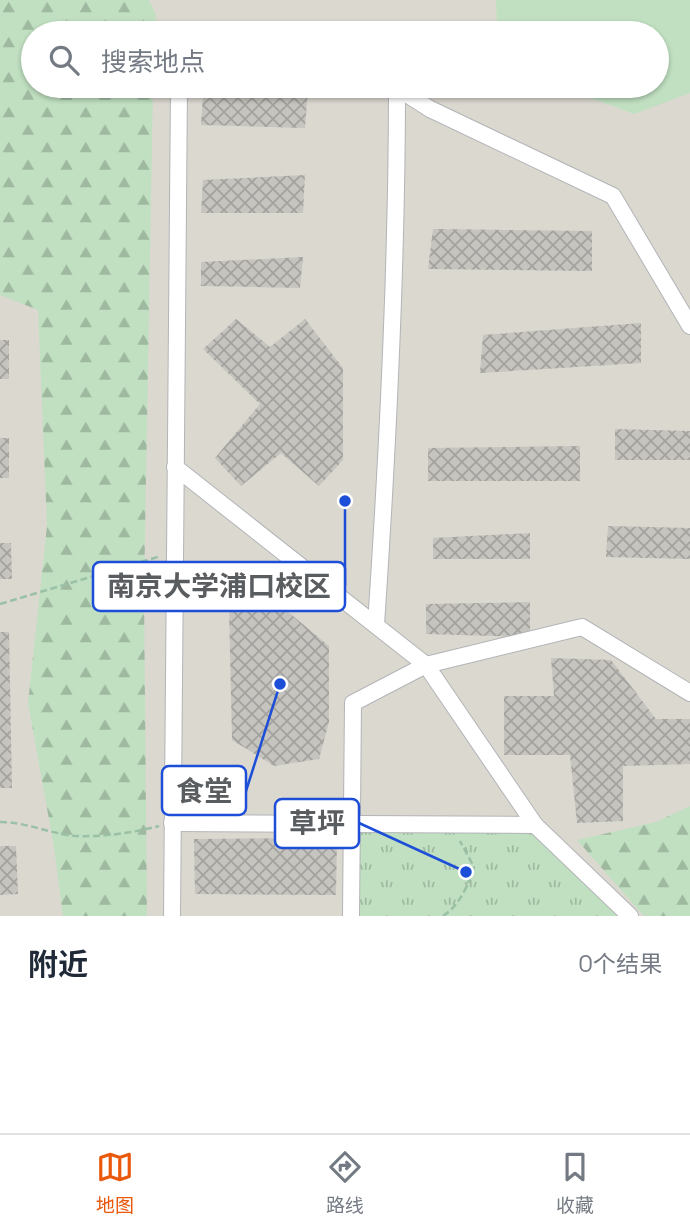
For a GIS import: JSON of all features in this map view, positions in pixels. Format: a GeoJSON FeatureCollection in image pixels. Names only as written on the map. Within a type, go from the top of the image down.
{"type":"FeatureCollection","features":[{"type":"Feature","properties":{"kind":"street"},"geometry":{"type":"LineString","coordinates":[[172,916],[179,98]]}},
{"type":"Feature","properties":{"kind":"street"},"geometry":{"type":"LineString","coordinates":[[376,625],[390,408],[397,205],[394,98]]}},
{"type":"Feature","properties":{"kind":"street"},"geometry":{"type":"LineString","coordinates":[[412,98],[613,196],[690,326]]}},
{"type":"Feature","properties":{"kind":"street"},"geometry":{"type":"LineString","coordinates":[[175,467],[426,665],[535,825],[630,916]]}},
{"type":"Feature","properties":{"kind":"street"},"geometry":{"type":"LineString","coordinates":[[351,916],[353,703],[426,665],[582,627],[690,693]]}},
{"type":"Feature","properties":{"kind":"street"},"geometry":{"type":"LineString","coordinates":[[172,823],[535,825]]}},
{"type":"Feature","properties":{"kind":"path"},"geometry":{"type":"LineString","coordinates":[[0,604],[174,552]]}},
{"type":"Feature","properties":{"kind":"path"},"geometry":{"type":"LineString","coordinates":[[0,822],[19,822],[74,836],[131,834],[172,823]]}},
{"type":"Feature","properties":{"kind":"path"},"geometry":{"type":"LineString","coordinates":[[443,916],[453,910],[474,867],[464,846],[447,825]]}},
{"type":"Feature","properties":{"kind":"shaded area"},"geometry":{"type":"Polygon","coordinates":[[[0,0],[690,0],[690,916],[0,916],[0,0]]]}},
{"type":"Feature","properties":{"kind":"green space"},"geometry":{"type":"Polygon","coordinates":[[[0,0],[149,0],[156,15],[156,21],[21,21],[21,98],[153,98],[144,592],[147,916],[63,916],[54,847],[28,703],[47,526],[38,310],[0,295],[0,0]]]}},
{"type":"Feature","properties":{"kind":"green space"},"geometry":{"type":"Polygon","coordinates":[[[496,0],[690,0],[690,93],[634,114],[591,98],[669,98],[669,21],[497,21],[496,0]]]}},
{"type":"Feature","properties":{"kind":"green space"},"geometry":{"type":"Polygon","coordinates":[[[690,806],[690,916],[644,916],[577,840],[656,822],[690,806]]]}},
{"type":"Feature","properties":{"kind":"green space"},"geometry":{"type":"Polygon","coordinates":[[[354,827],[532,828],[625,916],[354,916],[354,827]]]}},
{"type":"Feature","properties":{"kind":"building"},"geometry":{"type":"Polygon","coordinates":[[[203,98],[307,98],[305,128],[201,125],[203,98]]]}},
{"type":"Feature","properties":{"kind":"building"},"geometry":{"type":"Polygon","coordinates":[[[305,175],[303,213],[201,213],[203,180],[305,175]]]}},
{"type":"Feature","properties":{"kind":"building"},"geometry":{"type":"Polygon","coordinates":[[[433,229],[592,231],[592,271],[428,269],[433,229]]]}},
{"type":"Feature","properties":{"kind":"building"},"geometry":{"type":"Polygon","coordinates":[[[303,257],[300,288],[201,286],[201,262],[303,257]]]}},
{"type":"Feature","properties":{"kind":"building"},"geometry":{"type":"Polygon","coordinates":[[[236,319],[270,347],[305,319],[343,368],[343,460],[319,486],[281,453],[241,486],[215,458],[260,404],[203,349],[236,319]]]}},
{"type":"Feature","properties":{"kind":"building"},"geometry":{"type":"Polygon","coordinates":[[[641,323],[641,363],[480,373],[483,335],[641,323]]]}},
{"type":"Feature","properties":{"kind":"building"},"geometry":{"type":"Polygon","coordinates":[[[0,340],[9,340],[9,379],[0,379],[0,340]]]}},
{"type":"Feature","properties":{"kind":"building"},"geometry":{"type":"Polygon","coordinates":[[[615,429],[690,431],[690,460],[615,460],[615,429]]]}},
{"type":"Feature","properties":{"kind":"building"},"geometry":{"type":"Polygon","coordinates":[[[0,438],[9,438],[9,478],[0,478],[0,438]]]}},
{"type":"Feature","properties":{"kind":"building"},"geometry":{"type":"Polygon","coordinates":[[[580,446],[580,481],[428,481],[428,448],[580,446]]]}},
{"type":"Feature","properties":{"kind":"building"},"geometry":{"type":"Polygon","coordinates":[[[608,526],[690,528],[690,559],[606,557],[608,526]]]}},
{"type":"Feature","properties":{"kind":"building"},"geometry":{"type":"Polygon","coordinates":[[[530,533],[530,559],[433,559],[433,538],[530,533]]]}},
{"type":"Feature","properties":{"kind":"building"},"geometry":{"type":"Polygon","coordinates":[[[0,543],[11,543],[12,579],[0,579],[0,543]]]}},
{"type":"Feature","properties":{"kind":"building"},"geometry":{"type":"Polygon","coordinates":[[[530,602],[530,637],[426,634],[426,604],[530,602]]]}},
{"type":"Feature","properties":{"kind":"building"},"geometry":{"type":"Polygon","coordinates":[[[281,606],[329,646],[329,722],[319,759],[274,766],[232,740],[229,609],[281,606]]]}},
{"type":"Feature","properties":{"kind":"building"},"geometry":{"type":"Polygon","coordinates":[[[0,632],[9,632],[12,788],[0,788],[0,632]]]}},
{"type":"Feature","properties":{"kind":"building"},"geometry":{"type":"Polygon","coordinates":[[[551,658],[611,660],[656,719],[690,719],[690,764],[623,766],[623,821],[577,823],[570,755],[504,755],[504,696],[554,696],[551,658]]]}},
{"type":"Feature","properties":{"kind":"building"},"geometry":{"type":"Polygon","coordinates":[[[337,838],[336,895],[195,894],[194,839],[337,838]]]}},
{"type":"Feature","properties":{"kind":"building"},"geometry":{"type":"Polygon","coordinates":[[[0,846],[16,846],[18,894],[0,895],[0,846]]]}},
{"type":"Feature","properties":{"kind":"place","name":"南京大学浦口校区"},"geometry":{"type":"Point","coordinates":[345,501]}},
{"type":"Feature","properties":{"kind":"place","name":"食堂"},"geometry":{"type":"Point","coordinates":[280,684]}},
{"type":"Feature","properties":{"kind":"place","name":"草坪"},"geometry":{"type":"Point","coordinates":[466,872]}}]}
